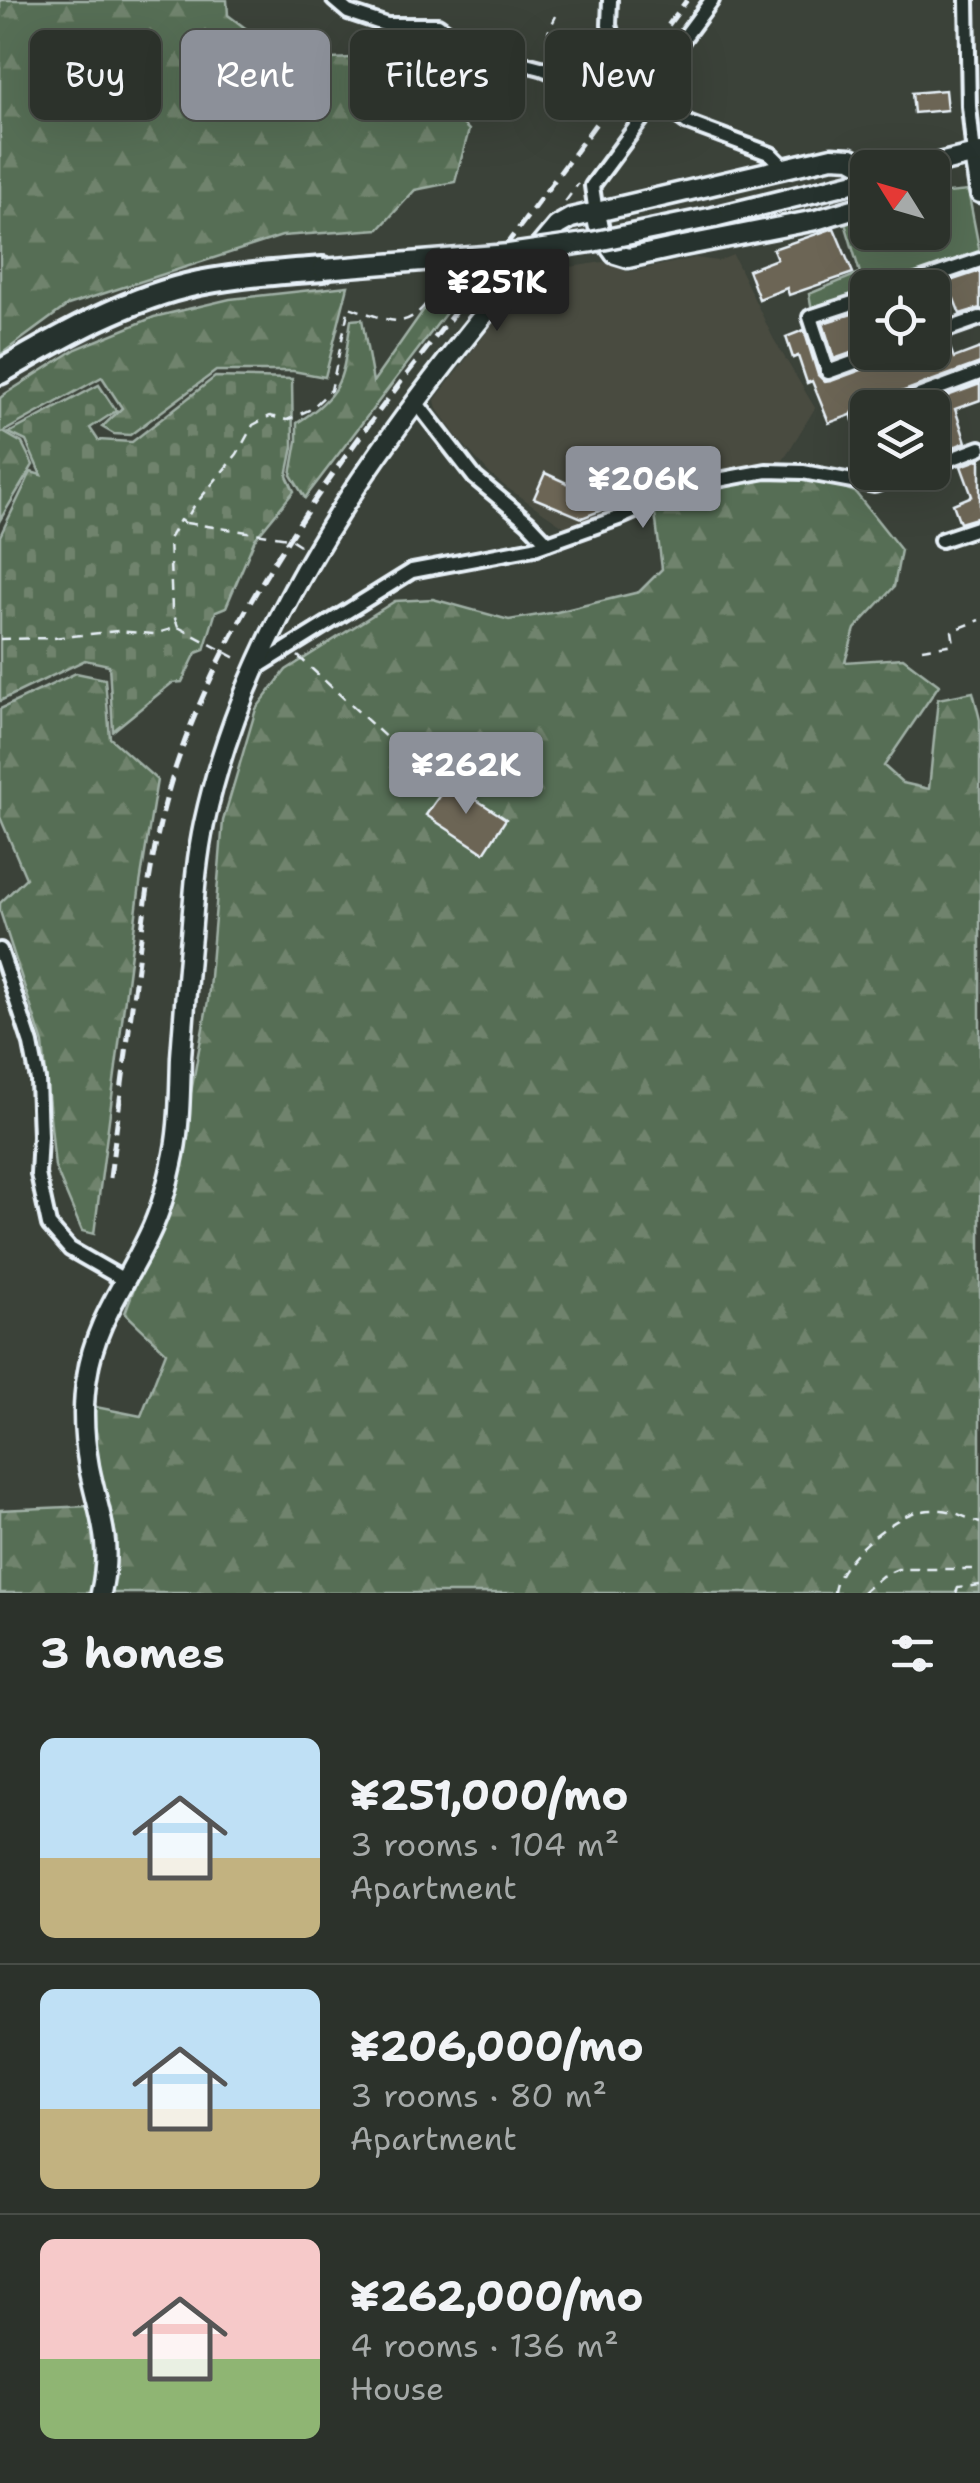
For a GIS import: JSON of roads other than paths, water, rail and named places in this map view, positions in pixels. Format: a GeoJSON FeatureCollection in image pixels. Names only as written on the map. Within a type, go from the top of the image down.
{"type":"FeatureCollection","features":[{"type":"Feature","properties":{"kind":"highway"},"geometry":{"type":"LineString","coordinates":[[0,372],[63,335],[142,300],[196,284],[255,274],[323,269]]}},
{"type":"Feature","properties":{"kind":"street"},"geometry":{"type":"LineString","coordinates":[[334,0],[348,12],[387,26],[438,25],[472,50],[545,70]]}},
{"type":"Feature","properties":{"kind":"street"},"geometry":{"type":"LineString","coordinates":[[610,0],[611,30]]}},
{"type":"Feature","properties":{"kind":"street"},"geometry":{"type":"LineString","coordinates":[[690,30],[712,0]]}},
{"type":"Feature","properties":{"kind":"street"},"geometry":{"type":"LineString","coordinates":[[967,0],[968,106],[980,193]]}},
{"type":"Feature","properties":{"kind":"street"},"geometry":{"type":"LineString","coordinates":[[639,120],[592,186],[600,233],[616,254],[628,258],[850,210]]}},
{"type":"Feature","properties":{"kind":"street"},"geometry":{"type":"LineString","coordinates":[[684,120],[771,154],[786,168]]}},
{"type":"Feature","properties":{"kind":"street"},"geometry":{"type":"LineString","coordinates":[[950,160],[977,154]]}},
{"type":"Feature","properties":{"kind":"street"},"geometry":{"type":"LineString","coordinates":[[100,1593],[106,1568],[104,1528],[88,1466],[86,1380],[94,1342],[153,1227],[168,1184],[177,1141],[195,885],[204,825],[254,669],[292,592],[338,513],[416,402],[468,332],[557,226],[572,218],[832,157],[850,158]]}},
{"type":"Feature","properties":{"kind":"street"},"geometry":{"type":"LineString","coordinates":[[323,269],[509,254],[592,242],[850,183]]}},
{"type":"Feature","properties":{"kind":"street"},"geometry":{"type":"LineString","coordinates":[[950,270],[980,260]]}},
{"type":"Feature","properties":{"kind":"street"},"geometry":{"type":"LineString","coordinates":[[850,304],[810,318],[828,372],[850,364]]}},
{"type":"Feature","properties":{"kind":"street"},"geometry":{"type":"LineString","coordinates":[[950,329],[980,318]]}},
{"type":"Feature","properties":{"kind":"street"},"geometry":{"type":"LineString","coordinates":[[934,390],[980,373]]}},
{"type":"Feature","properties":{"kind":"street"},"geometry":{"type":"LineString","coordinates":[[416,402],[475,478],[548,543]]}},
{"type":"Feature","properties":{"kind":"street"},"geometry":{"type":"LineString","coordinates":[[950,459],[980,448]]}},
{"type":"Feature","properties":{"kind":"street"},"geometry":{"type":"LineString","coordinates":[[254,669],[293,652],[412,570],[534,548],[621,518],[667,497],[766,470],[850,481]]}},
{"type":"Feature","properties":{"kind":"street"},"geometry":{"type":"LineString","coordinates":[[941,540],[980,527]]}},
{"type":"Feature","properties":{"kind":"street"},"geometry":{"type":"LineString","coordinates":[[0,950],[38,1080],[38,1174],[49,1225],[70,1249],[124,1280]]}},
{"type":"Feature","properties":{"kind":"railway"},"geometry":{"type":"LineString","coordinates":[[110,1178],[144,916],[162,816],[176,766],[232,635],[305,514],[346,456],[687,0]]}}]}
